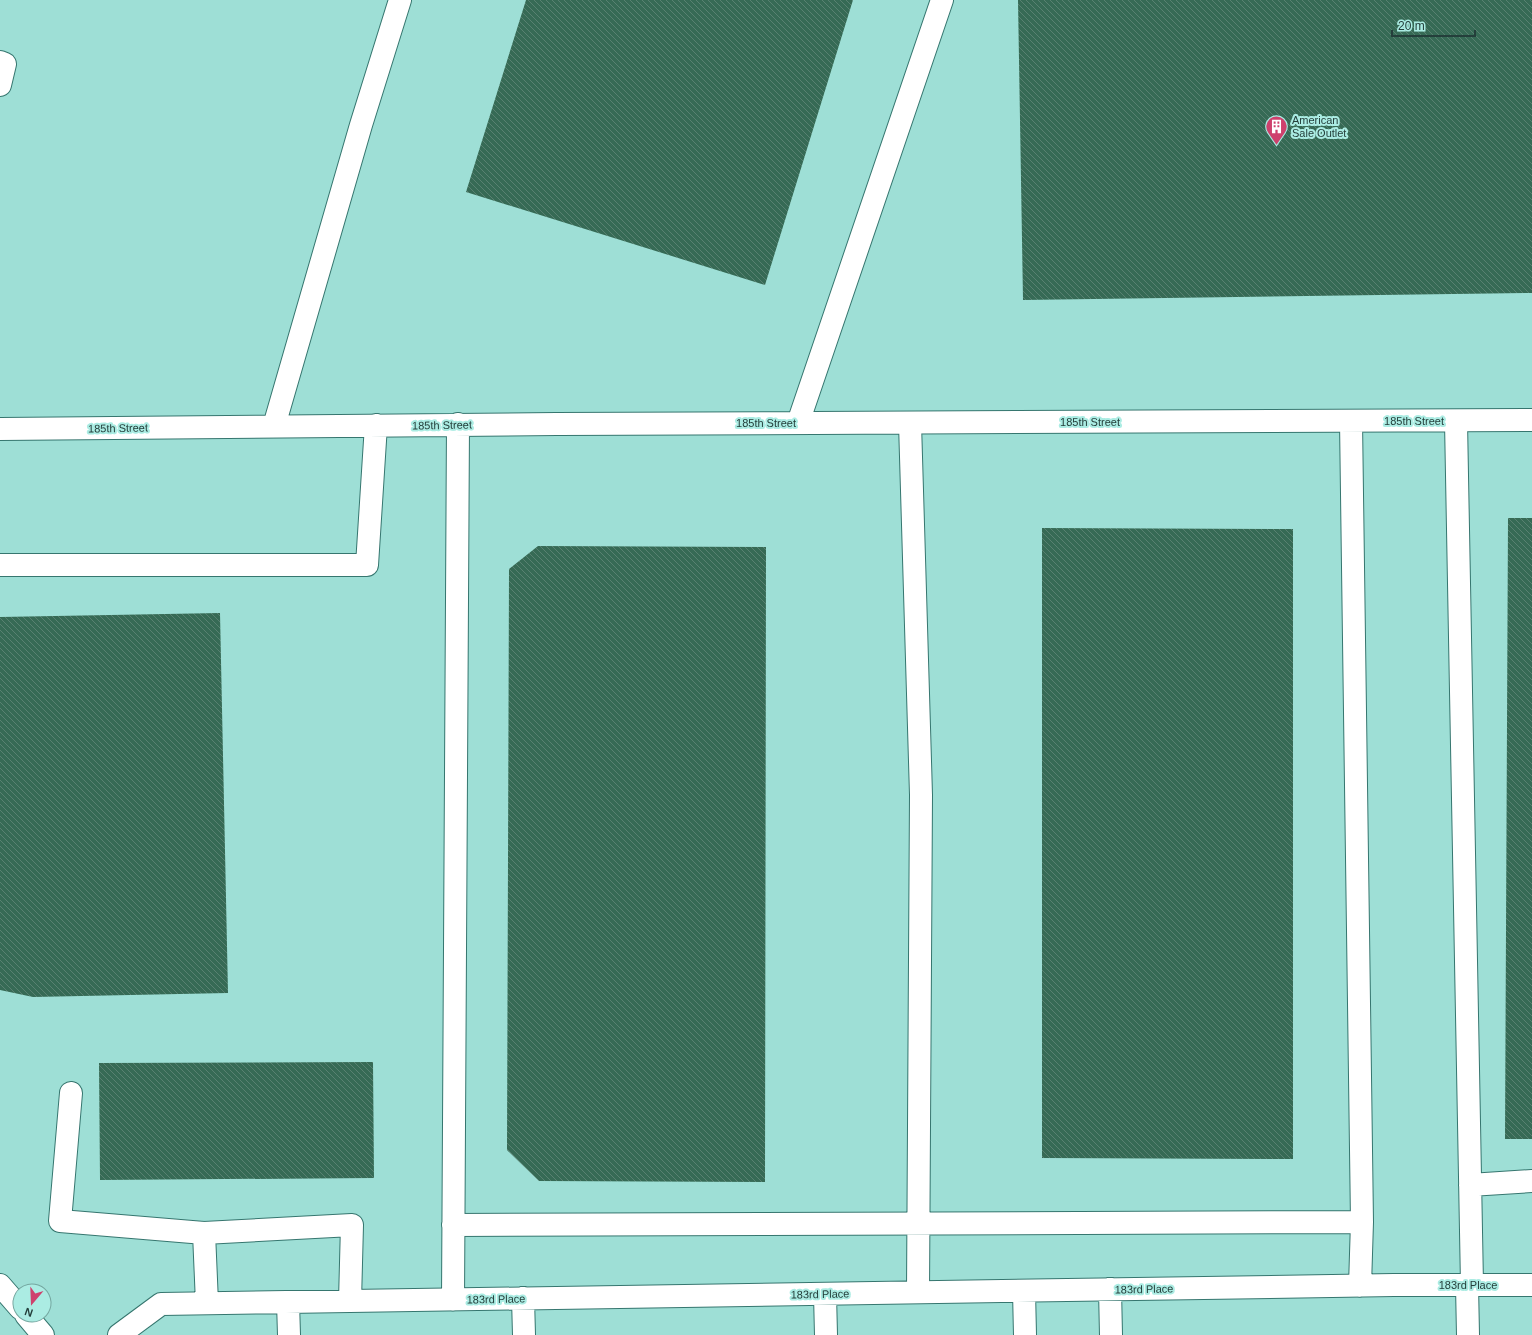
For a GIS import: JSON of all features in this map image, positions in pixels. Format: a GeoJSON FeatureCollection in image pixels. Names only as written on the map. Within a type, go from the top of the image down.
{"type":"FeatureCollection","features":[{"type":"Feature","properties":{"kind":"street"},"geometry":{"type":"LineString","coordinates":[[274,426],[400,0]]}},
{"type":"Feature","properties":{"kind":"street"},"geometry":{"type":"LineString","coordinates":[[798,423],[942,0]]}},
{"type":"Feature","properties":{"kind":"street"},"geometry":{"type":"LineString","coordinates":[[0,62],[5,64],[0,85]]}},
{"type":"Feature","properties":{"kind":"street","name":"185th Street"},"geometry":{"type":"LineString","coordinates":[[0,429],[458,424],[1532,420]]}},
{"type":"Feature","properties":{"kind":"street"},"geometry":{"type":"LineString","coordinates":[[1351,421],[1362,1222],[1360,1286]]}},
{"type":"Feature","properties":{"kind":"street"},"geometry":{"type":"LineString","coordinates":[[1456,421],[1470,1185],[1470,1285],[1468,1335]]}},
{"type":"Feature","properties":{"kind":"street"},"geometry":{"type":"LineString","coordinates":[[910,423],[921,796],[918,1292]]}},
{"type":"Feature","properties":{"kind":"street"},"geometry":{"type":"LineString","coordinates":[[453,1300],[458,424]]}},
{"type":"Feature","properties":{"kind":"street"},"geometry":{"type":"LineString","coordinates":[[0,565],[367,565],[376,425]]}},
{"type":"Feature","properties":{"kind":"street"},"geometry":{"type":"LineString","coordinates":[[71,1093],[60,1221],[204,1233],[352,1225],[350,1301]]}},
{"type":"Feature","properties":{"kind":"street"},"geometry":{"type":"LineString","coordinates":[[1470,1185],[1532,1180]]}},
{"type":"Feature","properties":{"kind":"street"},"geometry":{"type":"LineString","coordinates":[[453,1225],[1362,1222]]}},
{"type":"Feature","properties":{"kind":"street"},"geometry":{"type":"LineString","coordinates":[[204,1233],[207,1303]]}},
{"type":"Feature","properties":{"kind":"street"},"geometry":{"type":"LineString","coordinates":[[0,1285],[12,1299]]}},
{"type":"Feature","properties":{"kind":"street","name":"183rd Place"},"geometry":{"type":"LineString","coordinates":[[119,1335],[161,1304],[1110,1289],[1532,1285]]}},
{"type":"Feature","properties":{"kind":"street"},"geometry":{"type":"LineString","coordinates":[[1110,1289],[1111,1335]]}},
{"type":"Feature","properties":{"kind":"street"},"geometry":{"type":"LineString","coordinates":[[1024,1291],[1025,1335]]}},
{"type":"Feature","properties":{"kind":"street"},"geometry":{"type":"LineString","coordinates":[[825,1294],[826,1335]]}},
{"type":"Feature","properties":{"kind":"street"},"geometry":{"type":"LineString","coordinates":[[523,1298],[524,1335]]}},
{"type":"Feature","properties":{"kind":"street"},"geometry":{"type":"LineString","coordinates":[[288,1302],[289,1335]]}},
{"type":"Feature","properties":{"kind":"street"},"geometry":{"type":"LineString","coordinates":[[33,1323],[43,1335]]}},
{"type":"Feature","properties":{"kind":"building"},"geometry":{"type":"Polygon","coordinates":[[[526,0],[853,0],[765,285],[466,192],[526,0]]]}},
{"type":"Feature","properties":{"kind":"building","name":"American Sale Outlet"},"geometry":{"type":"Polygon","coordinates":[[[1018,0],[1532,0],[1532,293],[1023,300],[1018,0]]]}},
{"type":"Feature","properties":{"kind":"building"},"geometry":{"type":"Polygon","coordinates":[[[1508,518],[1532,518],[1532,1139],[1505,1139],[1508,518]]]}},
{"type":"Feature","properties":{"kind":"building"},"geometry":{"type":"Polygon","coordinates":[[[1042,528],[1293,529],[1293,1159],[1042,1158],[1042,528]]]}},
{"type":"Feature","properties":{"kind":"building"},"geometry":{"type":"Polygon","coordinates":[[[538,546],[766,547],[765,1182],[539,1181],[507,1150],[509,569],[538,546]]]}},
{"type":"Feature","properties":{"kind":"building"},"geometry":{"type":"Polygon","coordinates":[[[220,613],[228,993],[33,997],[0,990],[0,617],[220,613]]]}},
{"type":"Feature","properties":{"kind":"building"},"geometry":{"type":"Polygon","coordinates":[[[373,1062],[374,1178],[100,1180],[99,1063],[373,1062]]]}},
{"type":"Feature","properties":{"kind":"place","name":"American Sale Outlet"},"geometry":{"type":"Point","coordinates":[1276,146]}}]}
